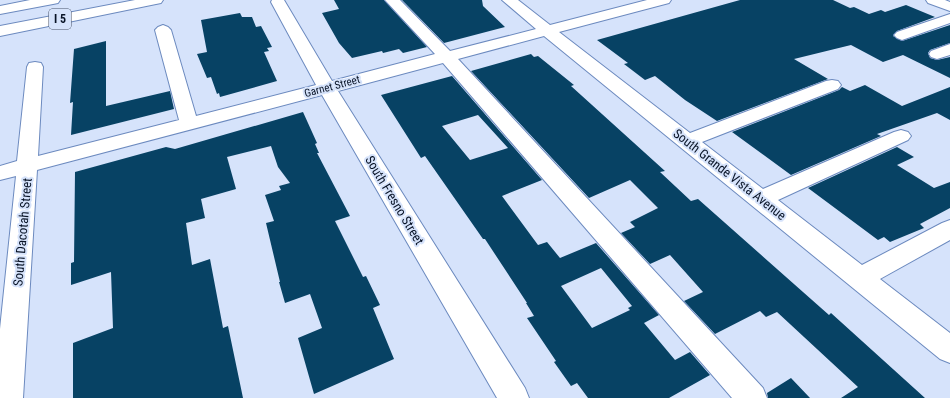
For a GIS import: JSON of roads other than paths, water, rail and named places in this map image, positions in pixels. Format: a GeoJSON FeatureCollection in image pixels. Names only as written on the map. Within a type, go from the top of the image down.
{"type":"FeatureCollection","features":[{"type":"Feature","properties":{"kind":"main road"},"geometry":{"type":"LineString","coordinates":[[0,10],[53,0]]}},
{"type":"Feature","properties":{"kind":"main road"},"geometry":{"type":"LineString","coordinates":[[0,18],[97,0]]}},
{"type":"Feature","properties":{"kind":"main road","name":"I 5"},"geometry":{"type":"LineString","coordinates":[[0,31],[156,0]]}},
{"type":"Feature","properties":{"kind":"main road"},"geometry":{"type":"LineString","coordinates":[[392,0],[446,56],[752,398]]}},
{"type":"Feature","properties":{"kind":"main road","name":"South Grande Vista Avenue"},"geometry":{"type":"LineString","coordinates":[[510,0],[950,350]]}},
{"type":"Feature","properties":{"kind":"main road","name":"Garnet Street"},"geometry":{"type":"LineString","coordinates":[[0,173],[664,0]]}},
{"type":"Feature","properties":{"kind":"main road"},"geometry":{"type":"LineString","coordinates":[[933,0],[950,7]]}},
{"type":"Feature","properties":{"kind":"main road","name":"South Fresno Street"},"geometry":{"type":"LineString","coordinates":[[278,2],[327,88],[514,398]]}},
{"type":"Feature","properties":{"kind":"main road"},"geometry":{"type":"LineString","coordinates":[[902,35],[950,18]]}},
{"type":"Feature","properties":{"kind":"main road"},"geometry":{"type":"LineString","coordinates":[[163,30],[190,124]]}},
{"type":"Feature","properties":{"kind":"main road","name":"South Dacotah Street"},"geometry":{"type":"LineString","coordinates":[[8,398],[35,67]]}},
{"type":"Feature","properties":{"kind":"main road"},"geometry":{"type":"LineString","coordinates":[[688,141],[832,85]]}},
{"type":"Feature","properties":{"kind":"main road"},"geometry":{"type":"LineString","coordinates":[[761,199],[901,136]]}},
{"type":"Feature","properties":{"kind":"main road"},"geometry":{"type":"LineString","coordinates":[[860,278],[950,229]]}}]}
